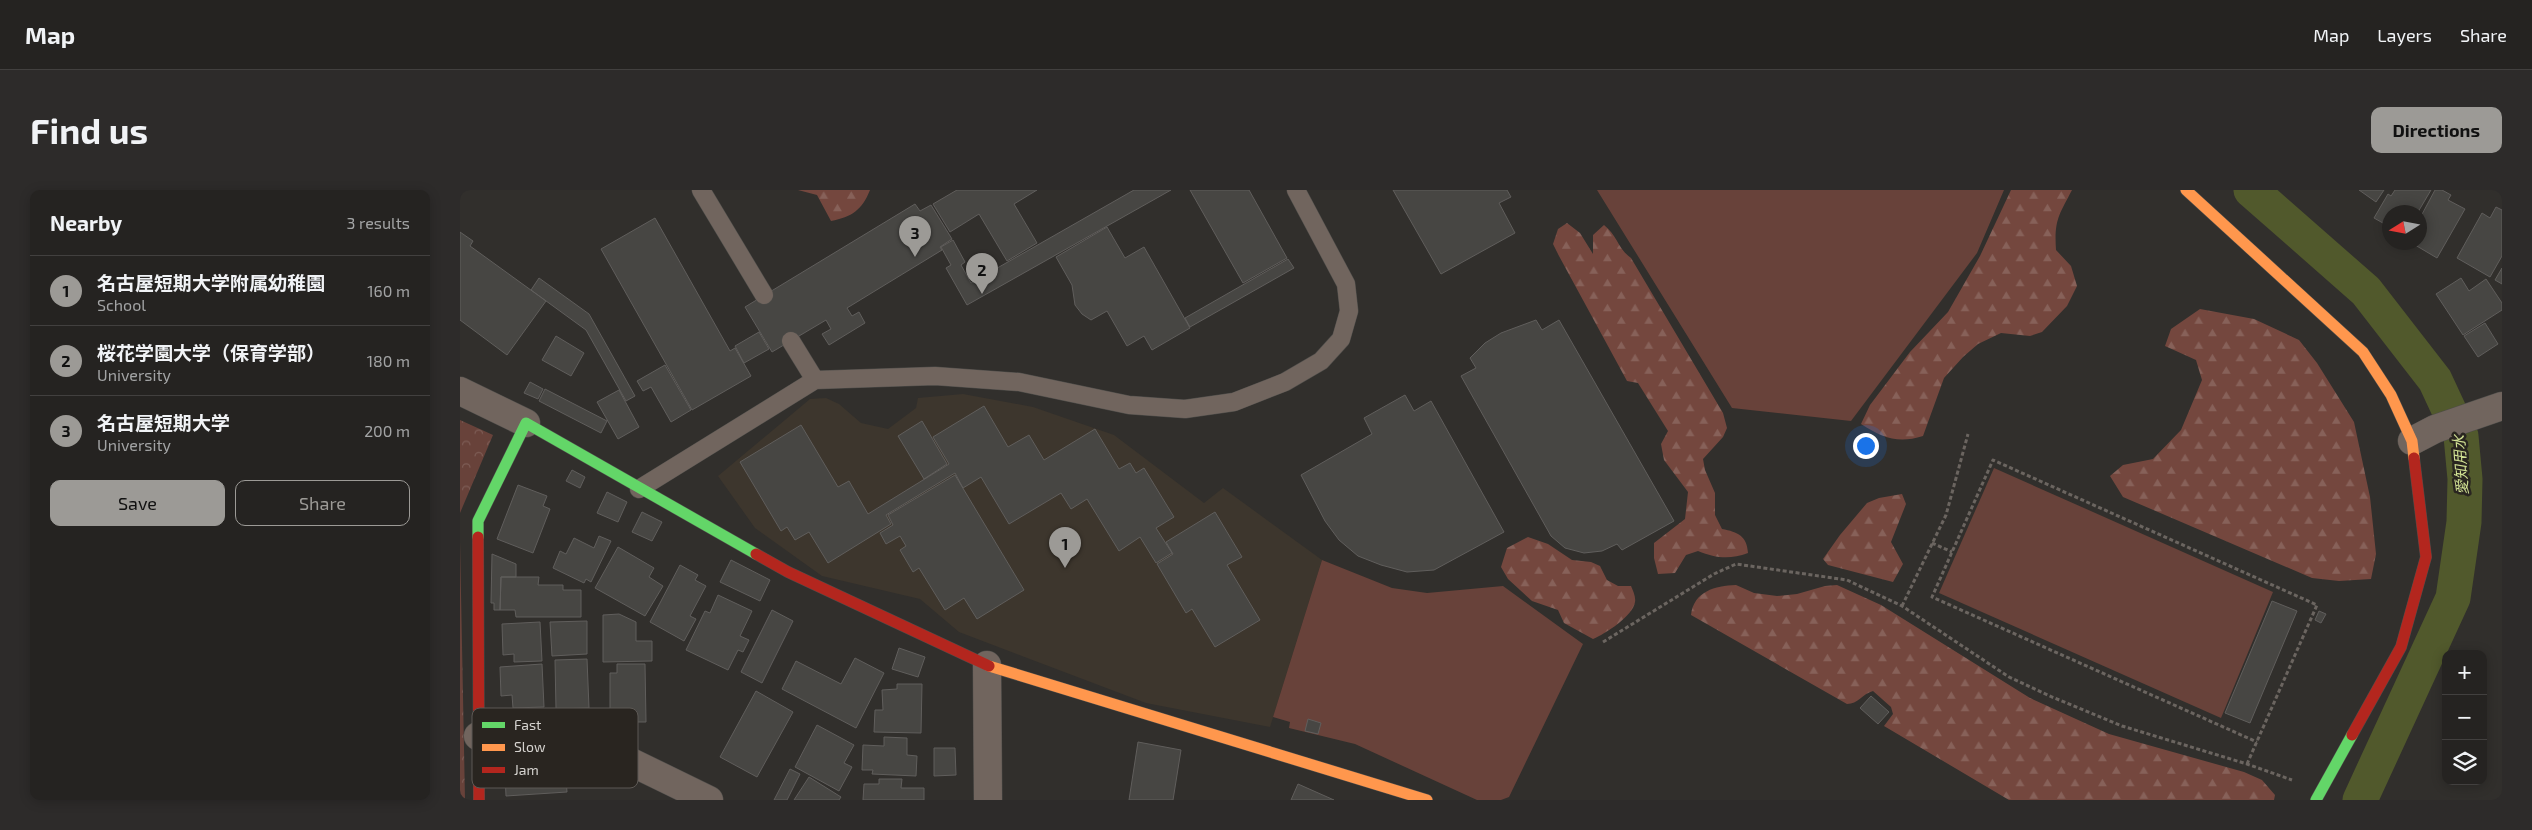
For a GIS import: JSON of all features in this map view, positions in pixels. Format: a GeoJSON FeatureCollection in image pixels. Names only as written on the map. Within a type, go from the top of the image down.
{"type":"FeatureCollection","features":[{"type":"Feature","properties":{"kind":"street"},"geometry":{"type":"LineString","coordinates":[[2186,190],[2363,352],[2391,396],[2424,435],[2426,557],[2401,647],[2318,795]]}},
{"type":"Feature","properties":{"kind":"street"},"geometry":{"type":"LineString","coordinates":[[460,391],[526,423],[639,489],[788,572],[987,665],[1427,800]]}},
{"type":"Feature","properties":{"kind":"street"},"geometry":{"type":"LineString","coordinates":[[2424,435],[2498,408]]}},
{"type":"Feature","properties":{"kind":"street"},"geometry":{"type":"LineString","coordinates":[[478,708],[478,521],[526,423]]}},
{"type":"Feature","properties":{"kind":"street"},"geometry":{"type":"LineString","coordinates":[[987,665],[988,800]]}},
{"type":"Feature","properties":{"kind":"street"},"geometry":{"type":"LineString","coordinates":[[638,766],[708,800]]}},
{"type":"Feature","properties":{"kind":"lane"},"geometry":{"type":"LineString","coordinates":[[701,190],[764,295]]}},
{"type":"Feature","properties":{"kind":"lane"},"geometry":{"type":"LineString","coordinates":[[639,489],[815,380],[936,376],[1019,382],[1129,405],[1185,409],[1234,402],[1285,382],[1321,360],[1341,339],[1349,311],[1346,284],[1296,190]]}},
{"type":"Feature","properties":{"kind":"lane"},"geometry":{"type":"LineString","coordinates":[[791,340],[815,380]]}},
{"type":"Feature","properties":{"kind":"path"},"geometry":{"type":"LineString","coordinates":[[1902,606],[1946,516],[1968,434]]}},
{"type":"Feature","properties":{"kind":"path"},"geometry":{"type":"LineString","coordinates":[[2247,764],[2317,605],[1992,460],[1932,597],[2256,742]]}},
{"type":"Feature","properties":{"kind":"path"},"geometry":{"type":"LineString","coordinates":[[1932,543],[1952,552]]}},
{"type":"Feature","properties":{"kind":"path"},"geometry":{"type":"LineString","coordinates":[[1603,642],[1714,574],[1736,564],[1847,580],[1902,606],[2009,677],[2052,698],[2122,726],[2247,764],[2318,795]]}},
{"type":"Feature","properties":{"kind":"shaded area"},"geometry":{"type":"Polygon","coordinates":[[[963,394],[1033,407],[1114,435],[1204,503],[1223,488],[1322,560],[1270,727],[1146,703],[959,632],[920,599],[822,576],[755,528],[718,476],[810,399],[826,398],[839,404],[861,423],[888,429],[916,408],[918,398],[963,394]]]}},
{"type":"Feature","properties":{"kind":"green space"},"geometry":{"type":"Polygon","coordinates":[[[798,190],[870,190],[860,208],[855,212],[831,221],[817,195],[798,190]]]}},
{"type":"Feature","properties":{"kind":"green space"},"geometry":{"type":"Polygon","coordinates":[[[1597,190],[2004,190],[1977,253],[1851,421],[1732,408],[1597,190]]]}},
{"type":"Feature","properties":{"kind":"green space"},"geometry":{"type":"Polygon","coordinates":[[[2011,190],[2072,190],[2061,212],[2056,231],[2056,250],[2071,266],[2077,286],[2067,306],[2042,332],[2030,336],[2001,333],[1978,344],[1963,357],[1944,378],[1923,436],[1898,439],[1876,433],[1861,424],[1870,405],[1910,352],[1948,312],[1980,256],[2011,190]]]}},
{"type":"Feature","properties":{"kind":"green space"},"geometry":{"type":"Polygon","coordinates":[[[1567,223],[1580,233],[1593,254],[1593,235],[1604,225],[1612,233],[1623,250],[1631,258],[1723,413],[1727,428],[1723,437],[1703,459],[1705,470],[1715,493],[1715,515],[1722,529],[1737,533],[1744,539],[1748,553],[1735,557],[1723,557],[1698,551],[1686,555],[1675,573],[1658,574],[1654,558],[1654,543],[1685,519],[1688,492],[1664,460],[1661,444],[1668,431],[1638,383],[1627,381],[1553,244],[1558,229],[1567,223]]]}},
{"type":"Feature","properties":{"kind":"green space"},"geometry":{"type":"Polygon","coordinates":[[[2200,309],[2254,319],[2299,340],[2317,363],[2354,422],[2370,497],[2376,554],[2371,579],[2339,581],[2312,578],[2123,497],[2110,476],[2123,465],[2153,459],[2181,430],[2202,380],[2196,360],[2165,346],[2171,329],[2200,309]]]}},
{"type":"Feature","properties":{"kind":"green space"},"geometry":{"type":"Polygon","coordinates":[[[460,420],[493,435],[460,513],[460,420]]]}},
{"type":"Feature","properties":{"kind":"green space"},"geometry":{"type":"Polygon","coordinates":[[[1994,468],[2273,592],[2221,718],[1939,593],[1994,468]]]}},
{"type":"Feature","properties":{"kind":"green space"},"geometry":{"type":"Polygon","coordinates":[[[1902,494],[1906,504],[1891,542],[1903,564],[1893,582],[1828,565],[1823,559],[1867,503],[1879,498],[1902,494]]]}},
{"type":"Feature","properties":{"kind":"green space"},"geometry":{"type":"Polygon","coordinates":[[[1528,537],[1548,544],[1572,560],[1591,562],[1600,566],[1607,580],[1618,586],[1631,586],[1635,600],[1629,613],[1611,629],[1593,639],[1564,623],[1558,610],[1532,601],[1508,579],[1501,567],[1507,548],[1528,537]]]}},
{"type":"Feature","properties":{"kind":"green space"},"geometry":{"type":"Polygon","coordinates":[[[460,542],[465,800],[460,800],[460,542]]]}},
{"type":"Feature","properties":{"kind":"green space"},"geometry":{"type":"Polygon","coordinates":[[[1322,560],[1392,588],[1427,593],[1503,586],[1583,644],[1509,797],[1501,800],[1477,800],[1355,744],[1289,728],[1290,722],[1273,717],[1322,560]]]}},
{"type":"Feature","properties":{"kind":"green space"},"geometry":{"type":"Polygon","coordinates":[[[1736,585],[1754,593],[1777,596],[1797,594],[1825,586],[1837,585],[1881,605],[2030,698],[2109,734],[2244,772],[2262,780],[2275,795],[2274,800],[2009,800],[1884,726],[1893,714],[1891,707],[1873,691],[1851,704],[1847,704],[1691,615],[1696,600],[1707,591],[1736,585]]]}},
{"type":"Feature","properties":{"kind":"building"},"geometry":{"type":"Polygon","coordinates":[[[957,190],[1037,190],[1014,204],[1037,243],[1007,261],[979,214],[950,232],[933,204],[957,190]]]}},
{"type":"Feature","properties":{"kind":"building"},"geometry":{"type":"Polygon","coordinates":[[[1134,190],[1171,190],[967,305],[946,268],[951,265],[941,247],[953,240],[965,262],[961,265],[971,283],[1134,190]]]}},
{"type":"Feature","properties":{"kind":"building"},"geometry":{"type":"Polygon","coordinates":[[[1190,190],[1249,190],[1287,258],[1243,283],[1190,190]]]}},
{"type":"Feature","properties":{"kind":"building"},"geometry":{"type":"Polygon","coordinates":[[[1393,190],[1507,190],[1511,197],[1499,203],[1515,233],[1441,274],[1393,190]]]}},
{"type":"Feature","properties":{"kind":"building"},"geometry":{"type":"Polygon","coordinates":[[[2359,190],[2384,190],[2376,202],[2359,190]]]}},
{"type":"Feature","properties":{"kind":"building"},"geometry":{"type":"Polygon","coordinates":[[[2395,190],[2431,190],[2422,205],[2382,205],[2382,222],[2374,218],[2388,194],[2391,196],[2395,190]]]}},
{"type":"Feature","properties":{"kind":"building"},"geometry":{"type":"Polygon","coordinates":[[[2435,190],[2442,190],[2451,195],[2448,200],[2465,209],[2437,258],[2424,250],[2427,250],[2427,205],[2435,190]]]}},
{"type":"Feature","properties":{"kind":"building"},"geometry":{"type":"Polygon","coordinates":[[[915,204],[920,211],[931,205],[952,239],[940,247],[942,250],[847,308],[852,316],[859,312],[865,323],[829,345],[822,334],[831,329],[826,320],[772,352],[745,307],[915,204]]]}},
{"type":"Feature","properties":{"kind":"building"},"geometry":{"type":"Polygon","coordinates":[[[2496,207],[2502,210],[2502,256],[2490,277],[2457,258],[2482,213],[2490,218],[2496,207]]]}},
{"type":"Feature","properties":{"kind":"building"},"geometry":{"type":"Polygon","coordinates":[[[655,218],[730,351],[735,348],[751,376],[692,410],[601,249],[655,218]]]}},
{"type":"Feature","properties":{"kind":"building"},"geometry":{"type":"Polygon","coordinates":[[[1107,227],[1125,258],[1144,247],[1190,328],[1152,350],[1144,336],[1127,346],[1107,311],[1091,320],[1082,314],[1075,305],[1072,285],[1056,257],[1107,227]]]}},
{"type":"Feature","properties":{"kind":"building"},"geometry":{"type":"Polygon","coordinates":[[[460,232],[473,241],[470,246],[546,301],[507,355],[460,320],[460,232]]]}},
{"type":"Feature","properties":{"kind":"building"},"geometry":{"type":"Polygon","coordinates":[[[1288,259],[1294,268],[1190,327],[1185,318],[1288,259]]]}},
{"type":"Feature","properties":{"kind":"building"},"geometry":{"type":"Polygon","coordinates":[[[2502,268],[2502,284],[2495,280],[2502,268]]]}},
{"type":"Feature","properties":{"kind":"building"},"geometry":{"type":"Polygon","coordinates":[[[539,278],[589,314],[635,396],[626,401],[586,330],[531,290],[539,278]]]}},
{"type":"Feature","properties":{"kind":"building"},"geometry":{"type":"Polygon","coordinates":[[[2461,278],[2469,291],[2486,279],[2502,303],[2502,310],[2463,335],[2436,294],[2461,278]]]}},
{"type":"Feature","properties":{"kind":"building"},"geometry":{"type":"Polygon","coordinates":[[[1536,320],[1542,330],[1559,320],[1674,521],[1622,550],[1617,544],[1602,551],[1584,553],[1565,548],[1551,536],[1461,376],[1476,368],[1470,358],[1485,343],[1501,333],[1536,320]]]}},
{"type":"Feature","properties":{"kind":"building"},"geometry":{"type":"Polygon","coordinates":[[[2485,323],[2498,344],[2478,357],[2464,336],[2485,323]]]}},
{"type":"Feature","properties":{"kind":"building"},"geometry":{"type":"Polygon","coordinates":[[[759,332],[769,349],[744,363],[735,346],[759,332]]]}},
{"type":"Feature","properties":{"kind":"building"},"geometry":{"type":"Polygon","coordinates":[[[556,336],[584,353],[571,376],[542,360],[556,336]]]}},
{"type":"Feature","properties":{"kind":"building"},"geometry":{"type":"Polygon","coordinates":[[[665,365],[691,410],[671,422],[651,387],[643,391],[637,381],[665,365]]]}},
{"type":"Feature","properties":{"kind":"building"},"geometry":{"type":"Polygon","coordinates":[[[530,382],[543,389],[538,399],[524,393],[530,382]]]}},
{"type":"Feature","properties":{"kind":"building"},"geometry":{"type":"Polygon","coordinates":[[[545,389],[607,421],[601,433],[539,401],[545,389]]]}},
{"type":"Feature","properties":{"kind":"building"},"geometry":{"type":"Polygon","coordinates":[[[619,390],[639,427],[618,439],[597,402],[619,390]]]}},
{"type":"Feature","properties":{"kind":"building"},"geometry":{"type":"Polygon","coordinates":[[[1405,395],[1414,411],[1431,401],[1504,532],[1434,570],[1407,572],[1358,556],[1339,540],[1325,521],[1301,475],[1372,434],[1364,418],[1405,395]]]}},
{"type":"Feature","properties":{"kind":"building"},"geometry":{"type":"Polygon","coordinates":[[[984,406],[1008,447],[1029,435],[1044,460],[1095,429],[1119,469],[1130,463],[1136,473],[1144,468],[1174,517],[1156,528],[1172,553],[1156,563],[1140,537],[1119,551],[1087,499],[1071,509],[1061,493],[1009,524],[981,477],[963,488],[955,473],[886,515],[891,524],[828,563],[809,532],[795,540],[787,527],[781,531],[740,462],[801,425],[838,487],[849,481],[868,514],[949,464],[933,437],[984,406]]]}},
{"type":"Feature","properties":{"kind":"building"},"geometry":{"type":"Polygon","coordinates":[[[922,421],[947,464],[924,479],[898,436],[922,421]]]}},
{"type":"Feature","properties":{"kind":"building"},"geometry":{"type":"Polygon","coordinates":[[[572,470],[585,477],[580,488],[566,481],[572,470]]]}},
{"type":"Feature","properties":{"kind":"building"},"geometry":{"type":"Polygon","coordinates":[[[955,475],[1024,590],[977,619],[964,598],[945,610],[919,568],[913,572],[900,550],[906,546],[900,536],[886,544],[880,533],[893,525],[888,515],[955,475]]]}},
{"type":"Feature","properties":{"kind":"building"},"geometry":{"type":"Polygon","coordinates":[[[518,485],[547,496],[543,506],[550,509],[533,553],[497,539],[518,485]]]}},
{"type":"Feature","properties":{"kind":"building"},"geometry":{"type":"Polygon","coordinates":[[[607,492],[627,502],[618,522],[597,513],[607,492]]]}},
{"type":"Feature","properties":{"kind":"building"},"geometry":{"type":"Polygon","coordinates":[[[642,512],[662,522],[652,541],[632,532],[642,512]]]}},
{"type":"Feature","properties":{"kind":"building"},"geometry":{"type":"Polygon","coordinates":[[[1215,512],[1242,557],[1227,565],[1260,620],[1215,647],[1192,609],[1186,613],[1157,564],[1173,554],[1166,542],[1215,512]]]}},
{"type":"Feature","properties":{"kind":"building"},"geometry":{"type":"Polygon","coordinates":[[[599,536],[611,541],[591,582],[586,579],[584,583],[553,568],[560,551],[566,554],[574,538],[594,548],[599,536]]]}},
{"type":"Feature","properties":{"kind":"building"},"geometry":{"type":"Polygon","coordinates":[[[618,547],[654,568],[649,577],[663,586],[645,616],[595,588],[618,547]]]}},
{"type":"Feature","properties":{"kind":"building"},"geometry":{"type":"Polygon","coordinates":[[[492,554],[516,564],[516,577],[501,577],[500,610],[494,610],[494,603],[491,603],[492,554]]]}},
{"type":"Feature","properties":{"kind":"building"},"geometry":{"type":"Polygon","coordinates":[[[731,560],[770,580],[760,601],[720,582],[731,560]]]}},
{"type":"Feature","properties":{"kind":"building"},"geometry":{"type":"Polygon","coordinates":[[[680,565],[698,575],[695,580],[706,586],[690,616],[696,619],[684,641],[650,622],[680,565]]]}},
{"type":"Feature","properties":{"kind":"building"},"geometry":{"type":"Polygon","coordinates":[[[501,577],[539,577],[538,585],[563,585],[563,590],[581,590],[581,617],[516,617],[515,610],[500,610],[501,577]]]}},
{"type":"Feature","properties":{"kind":"building"},"geometry":{"type":"Polygon","coordinates":[[[718,595],[752,611],[740,636],[749,640],[743,652],[738,650],[728,670],[686,650],[705,611],[710,613],[718,595]]]}},
{"type":"Feature","properties":{"kind":"building"},"geometry":{"type":"Polygon","coordinates":[[[2272,601],[2297,611],[2250,723],[2225,713],[2272,601]]]}},
{"type":"Feature","properties":{"kind":"building"},"geometry":{"type":"Polygon","coordinates":[[[772,610],[793,621],[762,683],[741,672],[772,610]]]}},
{"type":"Feature","properties":{"kind":"building"},"geometry":{"type":"Polygon","coordinates":[[[2319,611],[2326,614],[2321,623],[2315,620],[2319,611]]]}},
{"type":"Feature","properties":{"kind":"building"},"geometry":{"type":"Polygon","coordinates":[[[619,614],[636,622],[636,641],[652,641],[652,661],[603,662],[603,615],[619,614]]]}},
{"type":"Feature","properties":{"kind":"building"},"geometry":{"type":"Polygon","coordinates":[[[587,621],[587,654],[552,656],[550,622],[587,621]]]}},
{"type":"Feature","properties":{"kind":"building"},"geometry":{"type":"Polygon","coordinates":[[[540,622],[542,661],[514,662],[514,654],[503,655],[502,624],[540,622]]]}},
{"type":"Feature","properties":{"kind":"building"},"geometry":{"type":"Polygon","coordinates":[[[899,648],[925,657],[918,677],[892,669],[899,648]]]}},
{"type":"Feature","properties":{"kind":"building"},"geometry":{"type":"Polygon","coordinates":[[[855,658],[884,673],[856,728],[782,689],[796,661],[841,684],[855,658]]]}},
{"type":"Feature","properties":{"kind":"building"},"geometry":{"type":"Polygon","coordinates":[[[587,659],[589,708],[556,708],[555,660],[587,659]]]}},
{"type":"Feature","properties":{"kind":"building"},"geometry":{"type":"Polygon","coordinates":[[[542,664],[544,707],[513,708],[512,695],[501,696],[500,667],[542,664]]]}},
{"type":"Feature","properties":{"kind":"building"},"geometry":{"type":"Polygon","coordinates":[[[617,664],[645,664],[646,722],[638,722],[638,708],[610,708],[610,673],[617,673],[617,664]]]}},
{"type":"Feature","properties":{"kind":"building"},"geometry":{"type":"Polygon","coordinates":[[[897,684],[922,684],[921,733],[874,732],[875,710],[883,710],[882,690],[897,689],[897,684]]]}},
{"type":"Feature","properties":{"kind":"building"},"geometry":{"type":"Polygon","coordinates":[[[756,691],[793,712],[757,777],[720,757],[756,691]]]}},
{"type":"Feature","properties":{"kind":"building"},"geometry":{"type":"Polygon","coordinates":[[[1871,696],[1889,712],[1878,724],[1860,708],[1871,696]]]}},
{"type":"Feature","properties":{"kind":"building"},"geometry":{"type":"Polygon","coordinates":[[[1308,719],[1321,723],[1318,734],[1305,731],[1308,719]]]}},
{"type":"Feature","properties":{"kind":"building"},"geometry":{"type":"Polygon","coordinates":[[[817,725],[854,745],[844,763],[852,767],[839,791],[795,767],[817,725]]]}},
{"type":"Feature","properties":{"kind":"building"},"geometry":{"type":"Polygon","coordinates":[[[884,737],[907,738],[907,755],[917,756],[916,776],[872,774],[873,770],[862,770],[863,745],[884,746],[884,737]]]}},
{"type":"Feature","properties":{"kind":"building"},"geometry":{"type":"Polygon","coordinates":[[[1138,742],[1181,750],[1173,800],[1129,800],[1138,742]]]}},
{"type":"Feature","properties":{"kind":"building"},"geometry":{"type":"Polygon","coordinates":[[[934,748],[955,748],[956,775],[934,776],[934,748]]]}},
{"type":"Feature","properties":{"kind":"building"},"geometry":{"type":"Polygon","coordinates":[[[790,769],[800,774],[787,800],[774,800],[790,769]]]}},
{"type":"Feature","properties":{"kind":"building"},"geometry":{"type":"Polygon","coordinates":[[[809,777],[841,797],[839,800],[794,800],[809,777]]]}},
{"type":"Feature","properties":{"kind":"building"},"geometry":{"type":"Polygon","coordinates":[[[879,779],[902,779],[901,788],[924,788],[924,800],[863,800],[864,784],[879,784],[879,779]]]}},
{"type":"Feature","properties":{"kind":"building"},"geometry":{"type":"Polygon","coordinates":[[[1298,784],[1334,800],[1291,800],[1298,784]]]}},
{"type":"Feature","properties":{"kind":"building"},"geometry":{"type":"Polygon","coordinates":[[[506,788],[567,788],[567,792],[506,796],[506,788]]]}},
{"type":"Feature","properties":{"kind":"waterway","name":"愛知用水"},"geometry":{"type":"LineString","coordinates":[[2251,190],[2366,291],[2435,380],[2461,436],[2465,479],[2464,522],[2453,598],[2360,800]]}},
{"type":"Feature","properties":{"kind":"traffic: fast"},"geometry":{"type":"LineString","coordinates":[[478,537],[478,521],[526,423],[756,554]]}},
{"type":"Feature","properties":{"kind":"traffic: fast"},"geometry":{"type":"LineString","coordinates":[[2316,800],[2352,735]]}},
{"type":"Feature","properties":{"kind":"traffic: slow"},"geometry":{"type":"LineString","coordinates":[[2186,190],[2363,352],[2391,395],[2412,441],[2414,458]]}},
{"type":"Feature","properties":{"kind":"traffic: slow"},"geometry":{"type":"LineString","coordinates":[[989,666],[1427,800]]}},
{"type":"Feature","properties":{"kind":"traffic: jam"},"geometry":{"type":"LineString","coordinates":[[2352,735],[2401,647],[2426,557],[2414,458]]}},
{"type":"Feature","properties":{"kind":"traffic: jam"},"geometry":{"type":"LineString","coordinates":[[478,537],[479,708]]}},
{"type":"Feature","properties":{"kind":"traffic: jam"},"geometry":{"type":"LineString","coordinates":[[756,554],[788,572],[989,666]]}},
{"type":"Feature","properties":{"kind":"traffic: jam"},"geometry":{"type":"LineString","coordinates":[[479,788],[479,800]]}},
{"type":"Feature","properties":{"kind":"place","name":"名古屋短期大学"},"geometry":{"type":"Point","coordinates":[915,257]}},
{"type":"Feature","properties":{"kind":"place","name":"桜花学園大学（保育学部）"},"geometry":{"type":"Point","coordinates":[982,294]}},
{"type":"Feature","properties":{"kind":"place","name":"名古屋短期大学附属幼稚園"},"geometry":{"type":"Point","coordinates":[1065,568]}}]}
